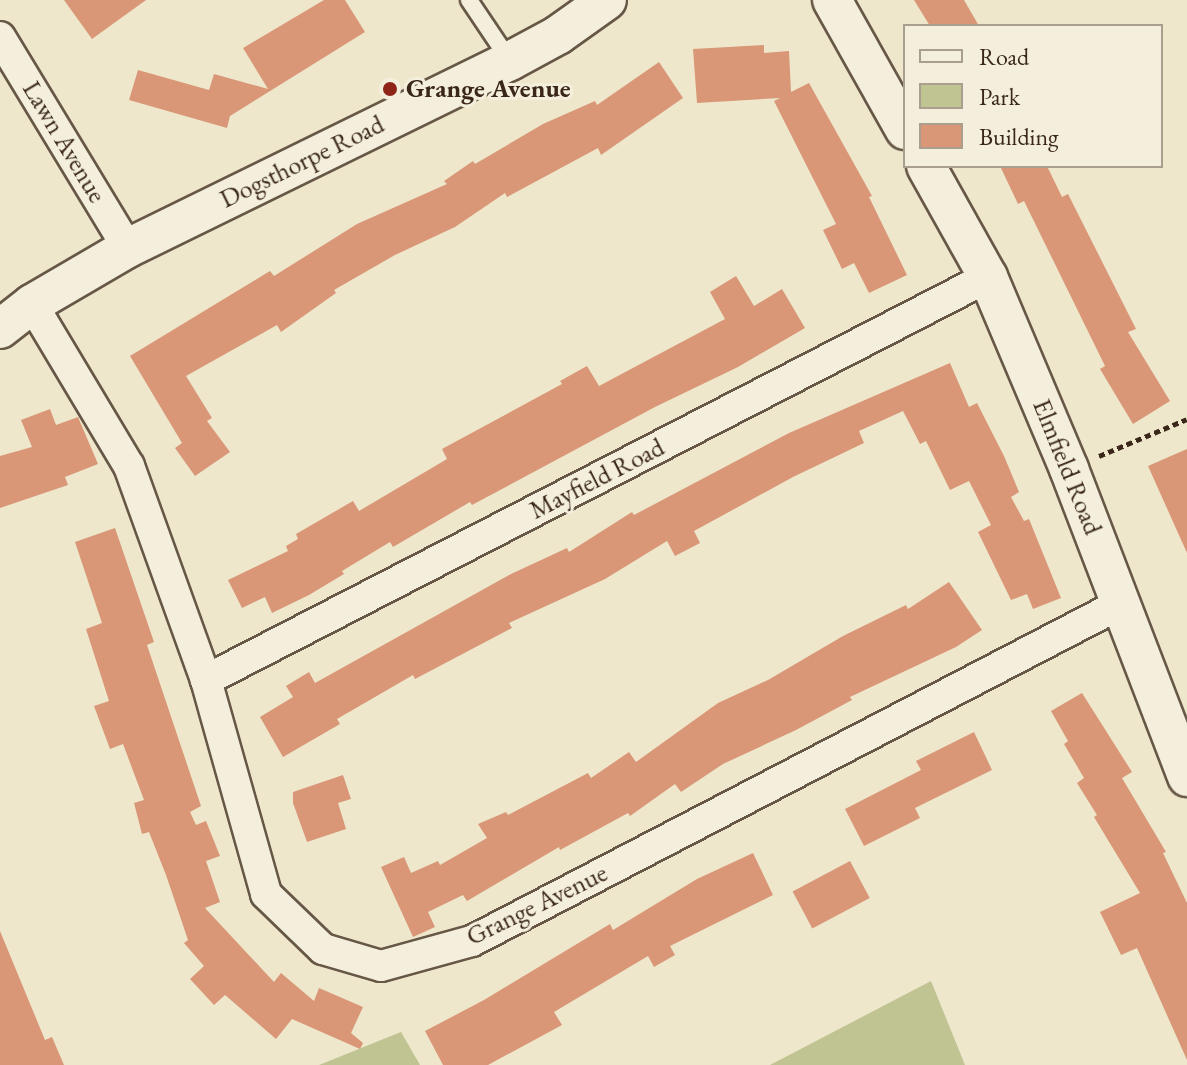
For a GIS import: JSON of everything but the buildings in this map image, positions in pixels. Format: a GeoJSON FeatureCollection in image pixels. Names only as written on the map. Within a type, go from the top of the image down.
{"type":"FeatureCollection","features":[{"type":"Feature","properties":{"kind":"street","name":"Dogsthorpe Road"},"geometry":{"type":"LineString","coordinates":[[0,329],[32,304],[128,248],[510,61],[558,35],[607,0]]}},
{"type":"Feature","properties":{"kind":"street"},"geometry":{"type":"LineString","coordinates":[[832,0],[903,126]]}},
{"type":"Feature","properties":{"kind":"street","name":"Lawn Avenue"},"geometry":{"type":"LineString","coordinates":[[0,37],[128,248]]}},
{"type":"Feature","properties":{"kind":"street","name":"Elmfield Road"},"geometry":{"type":"LineString","coordinates":[[927,168],[988,277],[1069,469],[1187,777]]}},
{"type":"Feature","properties":{"kind":"street","name":"Mayfield Road"},"geometry":{"type":"LineString","coordinates":[[206,680],[988,277]]}},
{"type":"Feature","properties":{"kind":"street","name":"Grange Avenue"},"geometry":{"type":"LineString","coordinates":[[32,304],[129,466],[206,680],[266,894],[323,949],[381,966],[472,941],[1122,603]]}},
{"type":"Feature","properties":{"kind":"lane"},"geometry":{"type":"LineString","coordinates":[[469,0],[510,61]]}},
{"type":"Feature","properties":{"kind":"path"},"geometry":{"type":"LineString","coordinates":[[1069,469],[1187,419]]}},
{"type":"Feature","properties":{"kind":"green space"},"geometry":{"type":"Polygon","coordinates":[[[931,981],[965,1065],[770,1065],[931,981]]]}},
{"type":"Feature","properties":{"kind":"green space"},"geometry":{"type":"Polygon","coordinates":[[[401,1032],[420,1065],[319,1065],[401,1032]]]}},
{"type":"Feature","properties":{"kind":"place","name":"Grange Avenue"},"geometry":{"type":"Point","coordinates":[390,89]}}]}
